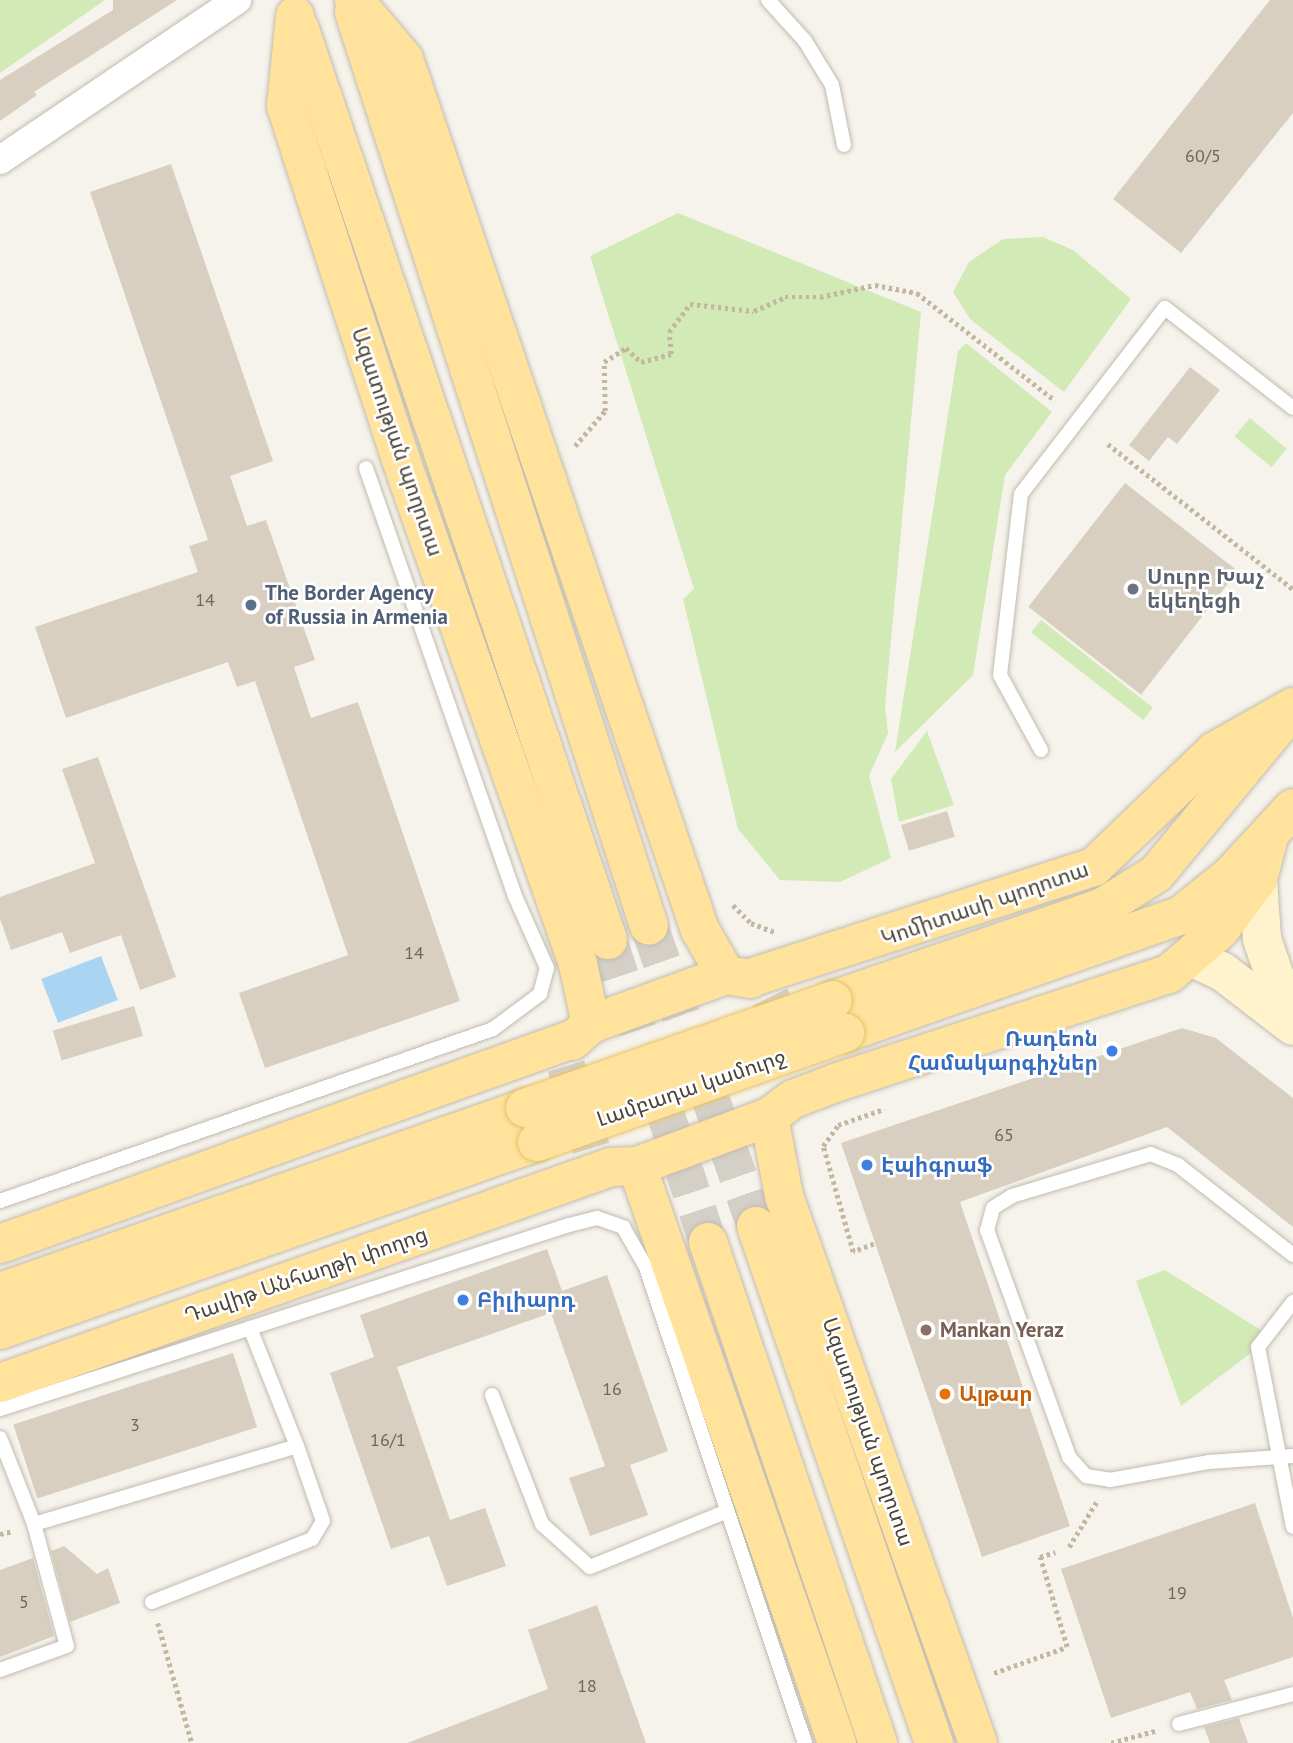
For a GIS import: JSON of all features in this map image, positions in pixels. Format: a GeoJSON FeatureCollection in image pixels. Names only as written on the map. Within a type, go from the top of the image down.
{"type":"FeatureCollection","features":[{"type":"Feature","properties":{"kind":"main road"},"geometry":{"type":"LineString","coordinates":[[352,0],[649,926]]}},
{"type":"Feature","properties":{"kind":"main road"},"geometry":{"type":"LineString","coordinates":[[0,1244],[749,984],[699,930],[404,60],[352,0]]}},
{"type":"Feature","properties":{"kind":"main road","name":"Ազատության պողոտա"},"geometry":{"type":"LineString","coordinates":[[293,8],[608,940]]}},
{"type":"Feature","properties":{"kind":"main road","name":"Ազատության պողոտա"},"geometry":{"type":"LineString","coordinates":[[293,8],[286,106],[400,457],[574,953],[576,1043]]}},
{"type":"Feature","properties":{"kind":"main road","name":"Կոմիտասի պողոտա"},"geometry":{"type":"LineString","coordinates":[[749,984],[1094,867],[1215,751],[1293,707]]}},
{"type":"Feature","properties":{"kind":"main road","name":"Կոմիտասի պողոտա"},"geometry":{"type":"LineString","coordinates":[[839,1016],[1103,907],[1156,874],[1293,707]]}},
{"type":"Feature","properties":{"kind":"main road"},"geometry":{"type":"LineString","coordinates":[[839,1016],[1180,916],[1269,837],[1293,808]]}},
{"type":"Feature","properties":{"kind":"main road"},"geometry":{"type":"LineString","coordinates":[[836,1743],[613,1160],[787,1097],[1170,974],[1220,930],[1258,879],[1269,837]]}},
{"type":"Feature","properties":{"kind":"main road","name":"Լամբադա կամուրջ"},"geometry":{"type":"LineString","coordinates":[[531,1125],[839,1016]]}},
{"type":"Feature","properties":{"kind":"main road","name":"Ազատության պողոտա"},"geometry":{"type":"LineString","coordinates":[[787,1097],[785,1196],[978,1743]]}},
{"type":"Feature","properties":{"kind":"main road"},"geometry":{"type":"LineString","coordinates":[[0,1292],[531,1125]]}},
{"type":"Feature","properties":{"kind":"main road"},"geometry":{"type":"LineString","coordinates":[[0,1330],[531,1125]]}},
{"type":"Feature","properties":{"kind":"main road","name":"Դավիթ Անհաղթի փողոց"},"geometry":{"type":"LineString","coordinates":[[0,1383],[613,1160]]}},
{"type":"Feature","properties":{"kind":"main road","name":"Ազատության պողոտա"},"geometry":{"type":"LineString","coordinates":[[756,1226],[934,1743]]}},
{"type":"Feature","properties":{"kind":"main road"},"geometry":{"type":"LineString","coordinates":[[708,1242],[877,1743]]}},
{"type":"Feature","properties":{"kind":"street"},"geometry":{"type":"LineString","coordinates":[[0,160],[237,0]]}},
{"type":"Feature","properties":{"kind":"street"},"geometry":{"type":"LineString","coordinates":[[1258,879],[1262,939],[1276,980],[1293,994]]}},
{"type":"Feature","properties":{"kind":"street"},"geometry":{"type":"LineString","coordinates":[[1192,957],[1223,972],[1293,1026]]}},
{"type":"Feature","properties":{"kind":"lane"},"geometry":{"type":"LineString","coordinates":[[768,0],[805,41],[832,85],[844,145]]}},
{"type":"Feature","properties":{"kind":"lane"},"geometry":{"type":"LineString","coordinates":[[1041,750],[1000,675],[1021,494],[1164,308],[1293,408]]}},
{"type":"Feature","properties":{"kind":"lane"},"geometry":{"type":"LineString","coordinates":[[0,1200],[493,1028],[540,994],[547,968],[515,896],[366,468]]}},
{"type":"Feature","properties":{"kind":"lane"},"geometry":{"type":"LineString","coordinates":[[1293,1255],[1178,1165],[1151,1154],[1012,1196],[993,1208],[987,1230],[1069,1457],[1086,1476],[1110,1480],[1209,1462],[1293,1456]]}},
{"type":"Feature","properties":{"kind":"lane"},"geometry":{"type":"LineString","coordinates":[[0,1409],[569,1225],[597,1218],[623,1227],[646,1267],[806,1743]]}},
{"type":"Feature","properties":{"kind":"lane"},"geometry":{"type":"LineString","coordinates":[[1293,1302],[1258,1347],[1276,1458],[1293,1527]]}},
{"type":"Feature","properties":{"kind":"lane"},"geometry":{"type":"LineString","coordinates":[[152,1602],[312,1539],[323,1521],[297,1446],[250,1328]]}},
{"type":"Feature","properties":{"kind":"lane"},"geometry":{"type":"LineString","coordinates":[[492,1395],[542,1524],[590,1567],[727,1511]]}},
{"type":"Feature","properties":{"kind":"lane"},"geometry":{"type":"LineString","coordinates":[[0,1438],[34,1524],[67,1646],[0,1670]]}},
{"type":"Feature","properties":{"kind":"lane"},"geometry":{"type":"LineString","coordinates":[[34,1524],[297,1446]]}},
{"type":"Feature","properties":{"kind":"lane"},"geometry":{"type":"LineString","coordinates":[[1179,1724],[1293,1694]]}},
{"type":"Feature","properties":{"kind":"path"},"geometry":{"type":"LineString","coordinates":[[575,446],[605,411],[604,362],[626,348],[641,362],[671,354],[669,332],[690,304],[754,311],[785,297],[820,297],[875,285],[917,293],[1053,399]]}},
{"type":"Feature","properties":{"kind":"path"},"geometry":{"type":"LineString","coordinates":[[1108,444],[1293,589]]}},
{"type":"Feature","properties":{"kind":"path"},"geometry":{"type":"LineString","coordinates":[[730,896],[751,923],[785,932]]}},
{"type":"Feature","properties":{"kind":"path"},"geometry":{"type":"LineString","coordinates":[[823,1146],[838,1125],[890,1107]]}},
{"type":"Feature","properties":{"kind":"path"},"geometry":{"type":"LineString","coordinates":[[816,1143],[823,1146]]}},
{"type":"Feature","properties":{"kind":"path"},"geometry":{"type":"LineString","coordinates":[[823,1146],[853,1252],[874,1244]]}},
{"type":"Feature","properties":{"kind":"path"},"geometry":{"type":"LineString","coordinates":[[1069,1547],[1110,1480]]}},
{"type":"Feature","properties":{"kind":"path"},"geometry":{"type":"LineString","coordinates":[[994,1672],[1067,1647],[1040,1557],[1055,1552]]}},
{"type":"Feature","properties":{"kind":"path"},"geometry":{"type":"LineString","coordinates":[[152,1602],[192,1743]]}},
{"type":"Feature","properties":{"kind":"path"},"geometry":{"type":"LineString","coordinates":[[1111,1743],[1179,1724]]}},
{"type":"Feature","properties":{"kind":"green space"},"geometry":{"type":"Polygon","coordinates":[[[0,0],[105,0],[0,73],[0,0]]]}},
{"type":"Feature","properties":{"kind":"green space"},"geometry":{"type":"Polygon","coordinates":[[[678,213],[921,312],[885,706],[888,733],[869,776],[891,858],[840,882],[780,880],[738,829],[683,599],[694,589],[590,256],[678,213]]]}},
{"type":"Feature","properties":{"kind":"green space"},"geometry":{"type":"Polygon","coordinates":[[[1043,237],[1073,250],[1131,299],[1064,392],[970,319],[953,292],[969,262],[1003,239],[1043,237]]]}},
{"type":"Feature","properties":{"kind":"green space"},"geometry":{"type":"Polygon","coordinates":[[[966,343],[1052,412],[1005,475],[973,675],[895,752],[958,351],[966,343]]]}},
{"type":"Feature","properties":{"kind":"green space"},"geometry":{"type":"Polygon","coordinates":[[[1250,418],[1287,449],[1271,467],[1235,436],[1250,418]]]}},
{"type":"Feature","properties":{"kind":"green space"},"geometry":{"type":"Polygon","coordinates":[[[1041,620],[1153,707],[1143,720],[1031,633],[1041,620]]]}},
{"type":"Feature","properties":{"kind":"green space"},"geometry":{"type":"Polygon","coordinates":[[[927,731],[954,805],[899,822],[891,779],[927,731]]]}},
{"type":"Feature","properties":{"kind":"green space"},"geometry":{"type":"Polygon","coordinates":[[[1165,1270],[1272,1337],[1181,1406],[1136,1281],[1165,1270]]]}},
{"type":"Feature","properties":{"kind":"water"},"geometry":{"type":"Polygon","coordinates":[[[101,956],[118,1000],[58,1023],[41,979],[101,956]]]}},
{"type":"Feature","properties":{"kind":"building"},"geometry":{"type":"Polygon","coordinates":[[[113,0],[177,0],[34,92],[37,95],[0,121],[0,80],[113,10],[113,0]]]}},
{"type":"Feature","properties":{"kind":"building"},"geometry":{"type":"Polygon","coordinates":[[[1270,0],[1293,0],[1293,113],[1181,253],[1113,199],[1270,0]]]}},
{"type":"Feature","properties":{"kind":"building"},"geometry":{"type":"Polygon","coordinates":[[[171,164],[273,461],[230,476],[247,526],[266,520],[315,660],[294,667],[311,718],[358,702],[460,1001],[265,1068],[239,993],[348,955],[255,681],[237,687],[228,662],[66,718],[35,627],[198,572],[189,546],[208,540],[90,192],[171,164]]]}},
{"type":"Feature","properties":{"kind":"building"},"geometry":{"type":"Polygon","coordinates":[[[1190,367],[1220,390],[1177,444],[1168,437],[1149,461],[1129,445],[1190,367]]]}},
{"type":"Feature","properties":{"kind":"building","name":"Սուրբ Խաչ եկեղեցի"},"geometry":{"type":"Polygon","coordinates":[[[1125,483],[1238,571],[1141,695],[1028,607],[1125,483]]]}},
{"type":"Feature","properties":{"kind":"building"},"geometry":{"type":"Polygon","coordinates":[[[98,757],[176,977],[140,990],[121,935],[70,953],[62,932],[11,950],[0,919],[0,897],[95,863],[62,769],[98,757]]]}},
{"type":"Feature","properties":{"kind":"building"},"geometry":{"type":"Polygon","coordinates":[[[947,811],[955,837],[909,851],[901,825],[947,811]]]}},
{"type":"Feature","properties":{"kind":"building"},"geometry":{"type":"Polygon","coordinates":[[[134,1006],[143,1036],[62,1060],[53,1031],[134,1006]]]}},
{"type":"Feature","properties":{"kind":"building"},"geometry":{"type":"Polygon","coordinates":[[[1182,1028],[1216,1038],[1293,1098],[1293,1227],[1167,1127],[960,1202],[1070,1526],[982,1557],[841,1143],[1182,1028]]]}},
{"type":"Feature","properties":{"kind":"building"},"geometry":{"type":"Polygon","coordinates":[[[547,1249],[562,1291],[607,1275],[668,1451],[630,1465],[648,1515],[590,1536],[569,1478],[605,1466],[551,1313],[397,1367],[450,1520],[485,1508],[506,1566],[447,1586],[429,1536],[391,1549],[330,1373],[374,1357],[360,1315],[547,1249]]]}},
{"type":"Feature","properties":{"kind":"building"},"geometry":{"type":"Polygon","coordinates":[[[233,1353],[257,1427],[37,1499],[13,1424],[233,1353]]]}},
{"type":"Feature","properties":{"kind":"building"},"geometry":{"type":"Polygon","coordinates":[[[1255,1503],[1293,1618],[1293,1657],[1224,1680],[1232,1700],[1197,1709],[1190,1692],[1111,1718],[1061,1569],[1255,1503]]]}},
{"type":"Feature","properties":{"kind":"building"},"geometry":{"type":"Polygon","coordinates":[[[64,1546],[97,1574],[108,1568],[120,1603],[70,1622],[51,1551],[64,1546]]]}},
{"type":"Feature","properties":{"kind":"building"},"geometry":{"type":"Polygon","coordinates":[[[33,1558],[54,1636],[0,1657],[0,1570],[33,1558]]]}},
{"type":"Feature","properties":{"kind":"building"},"geometry":{"type":"Polygon","coordinates":[[[597,1605],[646,1743],[407,1743],[548,1689],[528,1630],[597,1605]]]}},
{"type":"Feature","properties":{"kind":"building"},"geometry":{"type":"Polygon","coordinates":[[[1239,1718],[1248,1743],[1210,1743],[1204,1727],[1239,1718]]]}},
{"type":"Feature","properties":{"kind":"tunnel"},"geometry":{"type":"LineString","coordinates":[[649,926],[756,1226]]}},
{"type":"Feature","properties":{"kind":"tunnel"},"geometry":{"type":"LineString","coordinates":[[608,940],[708,1242]]}},
{"type":"Feature","properties":{"kind":"tunnel"},"geometry":{"type":"LineString","coordinates":[[770,997],[788,1032],[798,1074]]}},
{"type":"Feature","properties":{"kind":"tunnel"},"geometry":{"type":"LineString","coordinates":[[566,1066],[591,1148]]}},
{"type":"Feature","properties":{"kind":"place","name":"Սուրբ Խաչ եկեղեցի"},"geometry":{"type":"Point","coordinates":[1133,589]}},
{"type":"Feature","properties":{"kind":"place","name":"The Border Agency of Russia in Armenia"},"geometry":{"type":"Point","coordinates":[251,605]}},
{"type":"Feature","properties":{"kind":"place","name":"Ռադեոն Համակարգիչներ"},"geometry":{"type":"Point","coordinates":[1112,1051]}},
{"type":"Feature","properties":{"kind":"place","name":"Էպիգրաֆ"},"geometry":{"type":"Point","coordinates":[867,1165]}},
{"type":"Feature","properties":{"kind":"place","name":"Բիլիարդ"},"geometry":{"type":"Point","coordinates":[463,1300]}},
{"type":"Feature","properties":{"kind":"place","name":"Mankan Yeraz"},"geometry":{"type":"Point","coordinates":[926,1330]}},
{"type":"Feature","properties":{"kind":"place","name":"Ալթար"},"geometry":{"type":"Point","coordinates":[945,1394]}}]}
